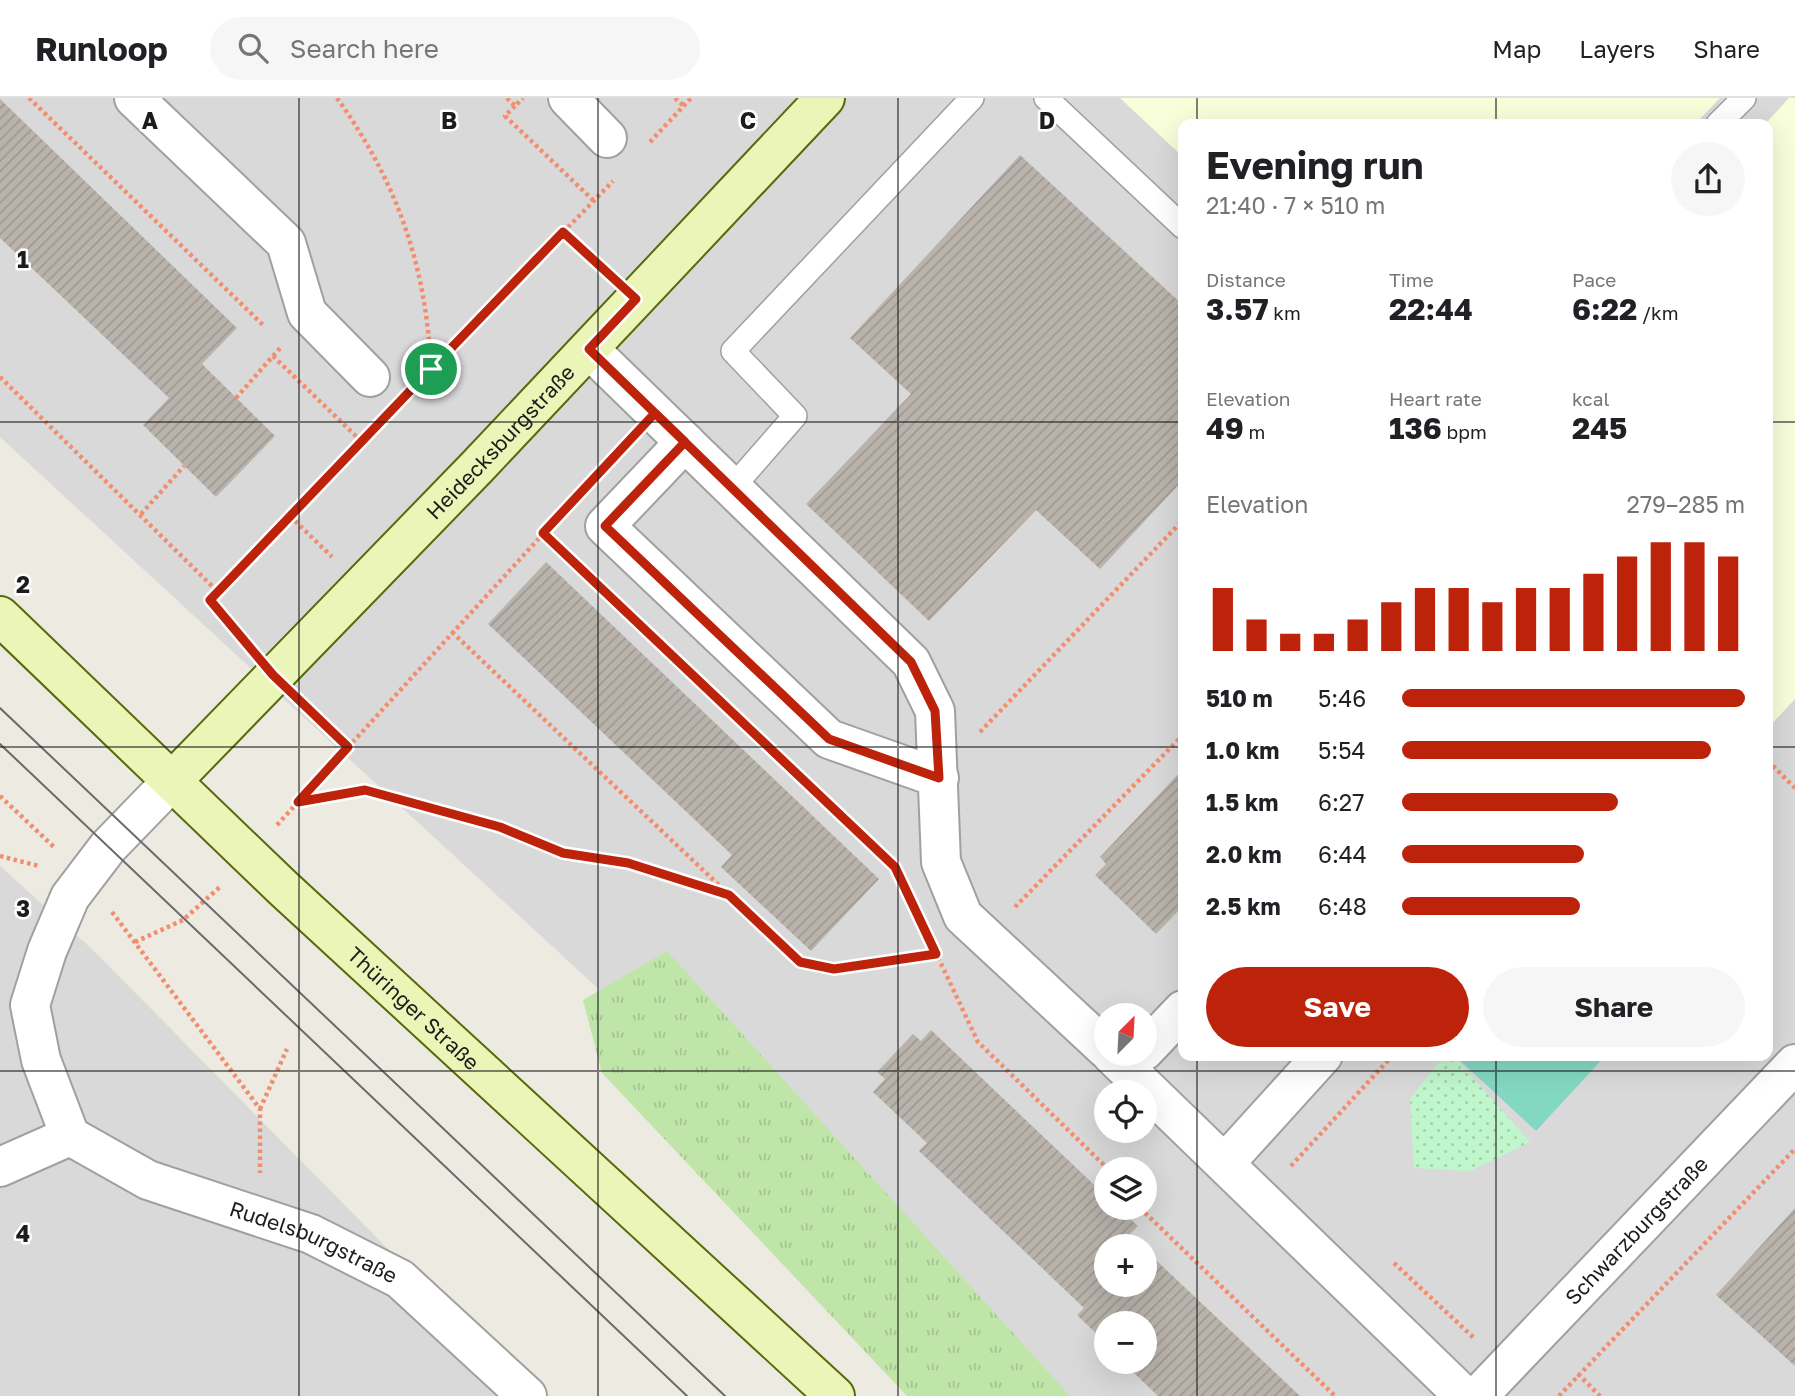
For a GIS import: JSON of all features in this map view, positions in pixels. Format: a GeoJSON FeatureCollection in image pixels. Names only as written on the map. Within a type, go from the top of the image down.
{"type":"FeatureCollection","features":[{"type":"Feature","properties":{"kind":"main road","name":"Heidecksburgstraße"},"geometry":{"type":"LineString","coordinates":[[172,781],[589,349],[825,98]]}},
{"type":"Feature","properties":{"kind":"main road","name":"Thüringer Straße"},"geometry":{"type":"LineString","coordinates":[[0,616],[250,856],[835,1396]]}},
{"type":"Feature","properties":{"kind":"street"},"geometry":{"type":"LineString","coordinates":[[134,98],[286,243],[307,313],[370,377]]}},
{"type":"Feature","properties":{"kind":"street"},"geometry":{"type":"LineString","coordinates":[[568,98],[615,155]]}},
{"type":"Feature","properties":{"kind":"street"},"geometry":{"type":"LineString","coordinates":[[589,349],[911,662],[935,711],[941,862],[963,916],[1094,1028]]}},
{"type":"Feature","properties":{"kind":"street"},"geometry":{"type":"LineString","coordinates":[[685,442],[605,526],[829,739],[939,778]]}},
{"type":"Feature","properties":{"kind":"street"},"geometry":{"type":"LineString","coordinates":[[0,1167],[70,1136],[41,1060],[30,1005],[47,951],[70,897],[84,877],[172,781]]}},
{"type":"Feature","properties":{"kind":"street"},"geometry":{"type":"LineString","coordinates":[[1157,1031],[1178,1014]]}},
{"type":"Feature","properties":{"kind":"street"},"geometry":{"type":"LineString","coordinates":[[1225,1163],[1318,1061]]}},
{"type":"Feature","properties":{"kind":"street","name":"Schwarzburgstraße"},"geometry":{"type":"LineString","coordinates":[[1478,1396],[1795,1065]]}},
{"type":"Feature","properties":{"kind":"street"},"geometry":{"type":"LineString","coordinates":[[1136,1066],[1225,1163],[1464,1396]]}},
{"type":"Feature","properties":{"kind":"street","name":"Rudelsburgstraße"},"geometry":{"type":"LineString","coordinates":[[70,1136],[148,1180],[311,1234],[400,1279],[527,1396]]}},
{"type":"Feature","properties":{"kind":"lane"},"geometry":{"type":"LineString","coordinates":[[732,488],[795,416],[733,351],[972,98]]}},
{"type":"Feature","properties":{"kind":"lane"},"geometry":{"type":"LineString","coordinates":[[1046,98],[1178,223]]}},
{"type":"Feature","properties":{"kind":"lane"},"geometry":{"type":"LineString","coordinates":[[1723,119],[1744,98]]}},
{"type":"Feature","properties":{"kind":"path"},"geometry":{"type":"LineString","coordinates":[[29,98],[284,344],[236,398]]}},
{"type":"Feature","properties":{"kind":"path"},"geometry":{"type":"LineString","coordinates":[[337,98],[369,146],[392,190],[413,245],[429,324],[431,369]]}},
{"type":"Feature","properties":{"kind":"path"},"geometry":{"type":"LineString","coordinates":[[507,98],[515,106]]}},
{"type":"Feature","properties":{"kind":"path"},"geometry":{"type":"LineString","coordinates":[[523,98],[505,116],[594,201]]}},
{"type":"Feature","properties":{"kind":"path"},"geometry":{"type":"LineString","coordinates":[[675,98],[684,106]]}},
{"type":"Feature","properties":{"kind":"path"},"geometry":{"type":"LineString","coordinates":[[649,143],[691,98]]}},
{"type":"Feature","properties":{"kind":"path"},"geometry":{"type":"LineString","coordinates":[[405,395],[594,201],[615,155]]}},
{"type":"Feature","properties":{"kind":"path"},"geometry":{"type":"LineString","coordinates":[[563,232],[636,299]]}},
{"type":"Feature","properties":{"kind":"path"},"geometry":{"type":"LineString","coordinates":[[273,356],[361,441]]}},
{"type":"Feature","properties":{"kind":"path"},"geometry":{"type":"LineString","coordinates":[[0,377],[218,592]]}},
{"type":"Feature","properties":{"kind":"path"},"geometry":{"type":"LineString","coordinates":[[348,747],[273,675],[210,600],[387,413]]}},
{"type":"Feature","properties":{"kind":"path"},"geometry":{"type":"LineString","coordinates":[[141,514],[184,466]]}},
{"type":"Feature","properties":{"kind":"path"},"geometry":{"type":"LineString","coordinates":[[260,1109],[135,942],[183,920],[250,856],[571,503]]}},
{"type":"Feature","properties":{"kind":"path"},"geometry":{"type":"LineString","coordinates":[[290,516],[361,585]]}},
{"type":"Feature","properties":{"kind":"path"},"geometry":{"type":"LineString","coordinates":[[979,733],[1178,525]]}},
{"type":"Feature","properties":{"kind":"path"},"geometry":{"type":"LineString","coordinates":[[543,533],[895,867],[901,879]]}},
{"type":"Feature","properties":{"kind":"path"},"geometry":{"type":"LineString","coordinates":[[452,632],[800,962],[834,969],[936,954]]}},
{"type":"Feature","properties":{"kind":"path"},"geometry":{"type":"LineString","coordinates":[[1006,917],[1178,740]]}},
{"type":"Feature","properties":{"kind":"path"},"geometry":{"type":"LineString","coordinates":[[1773,766],[1795,788]]}},
{"type":"Feature","properties":{"kind":"path"},"geometry":{"type":"LineString","coordinates":[[298,802],[365,790],[500,827],[563,853],[628,863],[729,895]]}},
{"type":"Feature","properties":{"kind":"path"},"geometry":{"type":"LineString","coordinates":[[0,796],[84,877]]}},
{"type":"Feature","properties":{"kind":"path"},"geometry":{"type":"LineString","coordinates":[[930,942],[978,1042],[1096,1157]]}},
{"type":"Feature","properties":{"kind":"path"},"geometry":{"type":"LineString","coordinates":[[260,1217],[260,1109],[287,1049]]}},
{"type":"Feature","properties":{"kind":"path"},"geometry":{"type":"LineString","coordinates":[[1299,1174],[1290,1164],[1387,1061]]}},
{"type":"Feature","properties":{"kind":"path"},"geometry":{"type":"LineString","coordinates":[[1559,1396],[1795,1149]]}},
{"type":"Feature","properties":{"kind":"path"},"geometry":{"type":"LineString","coordinates":[[1152,1220],[1335,1396]]}},
{"type":"Feature","properties":{"kind":"path"},"geometry":{"type":"LineString","coordinates":[[1387,1257],[1505,1367]]}},
{"type":"Feature","properties":{"kind":"path"},"geometry":{"type":"LineString","coordinates":[[1578,1374],[1600,1396]]}},
{"type":"Feature","properties":{"kind":"shaded area"},"geometry":{"type":"Polygon","coordinates":[[[0,98],[1795,98],[1795,1396],[1003,1396],[694,1077],[0,437],[0,98]]]}},
{"type":"Feature","properties":{"kind":"shaded area"},"geometry":{"type":"Polygon","coordinates":[[[1120,98],[1720,98],[1700,119],[1178,119],[1178,152],[1120,98]]]}},
{"type":"Feature","properties":{"kind":"shaded area"},"geometry":{"type":"Polygon","coordinates":[[[1789,98],[1795,98],[1795,699],[1773,723],[1773,119],[1770,119],[1789,98]]]}},
{"type":"Feature","properties":{"kind":"shaded area"},"geometry":{"type":"Polygon","coordinates":[[[0,866],[94,951],[533,1396],[0,1396],[0,866]]]}},
{"type":"Feature","properties":{"kind":"shaded area"},"geometry":{"type":"Polygon","coordinates":[[[1440,1061],[1458,1061],[1530,1142],[1470,1171],[1414,1168],[1410,1099],[1440,1061]]]}},
{"type":"Feature","properties":{"kind":"green space"},"geometry":{"type":"Polygon","coordinates":[[[667,951],[1070,1396],[907,1396],[602,1073],[583,1000],[667,951]]]}},
{"type":"Feature","properties":{"kind":"green space"},"geometry":{"type":"Polygon","coordinates":[[[1460,1061],[1600,1061],[1536,1131],[1460,1061]]]}},
{"type":"Feature","properties":{"kind":"building"},"geometry":{"type":"Polygon","coordinates":[[[0,99],[237,328],[202,364],[275,436],[216,497],[143,425],[169,398],[0,238],[0,99]]]}},
{"type":"Feature","properties":{"kind":"building"},"geometry":{"type":"Polygon","coordinates":[[[1020,155],[1178,300],[1178,485],[1100,569],[1036,510],[929,621],[806,504],[911,394],[850,338],[1020,155]]]}},
{"type":"Feature","properties":{"kind":"building"},"geometry":{"type":"Polygon","coordinates":[[[546,562],[879,879],[811,951],[721,867],[732,855],[488,624],[546,562]]]}},
{"type":"Feature","properties":{"kind":"building"},"geometry":{"type":"Polygon","coordinates":[[[1178,774],[1178,911],[1156,934],[1095,875],[1106,864],[1100,857],[1178,774]]]}},
{"type":"Feature","properties":{"kind":"building"},"geometry":{"type":"Polygon","coordinates":[[[931,1030],[1094,1185],[1094,1220],[1131,1220],[1138,1226],[1130,1234],[1094,1234],[1094,1297],[1157,1297],[1157,1261],[1300,1396],[1158,1396],[1135,1374],[1157,1374],[1157,1311],[1094,1311],[1094,1331],[1077,1315],[1084,1308],[919,1151],[927,1143],[873,1092],[885,1079],[877,1072],[913,1034],[921,1041],[931,1030]]]}},
{"type":"Feature","properties":{"kind":"building"},"geometry":{"type":"Polygon","coordinates":[[[1795,1208],[1795,1366],[1716,1295],[1795,1208]]]}},
{"type":"Feature","properties":{"kind":"tram line"},"geometry":{"type":"LineString","coordinates":[[0,708],[725,1396]]}},
{"type":"Feature","properties":{"kind":"tram line"},"geometry":{"type":"LineString","coordinates":[[0,744],[687,1396]]}},
{"type":"Feature","properties":{"kind":"route"},"geometry":{"type":"LineString","coordinates":[[431,369],[210,600],[273,675],[348,747],[298,802],[365,790],[500,827],[563,853],[628,863],[729,895],[800,962],[834,969],[936,954],[895,867],[543,533],[655,413],[685,442],[605,526],[829,739],[939,778],[935,711],[911,662],[685,442],[589,349],[636,299],[563,232],[431,369]]}}]}
